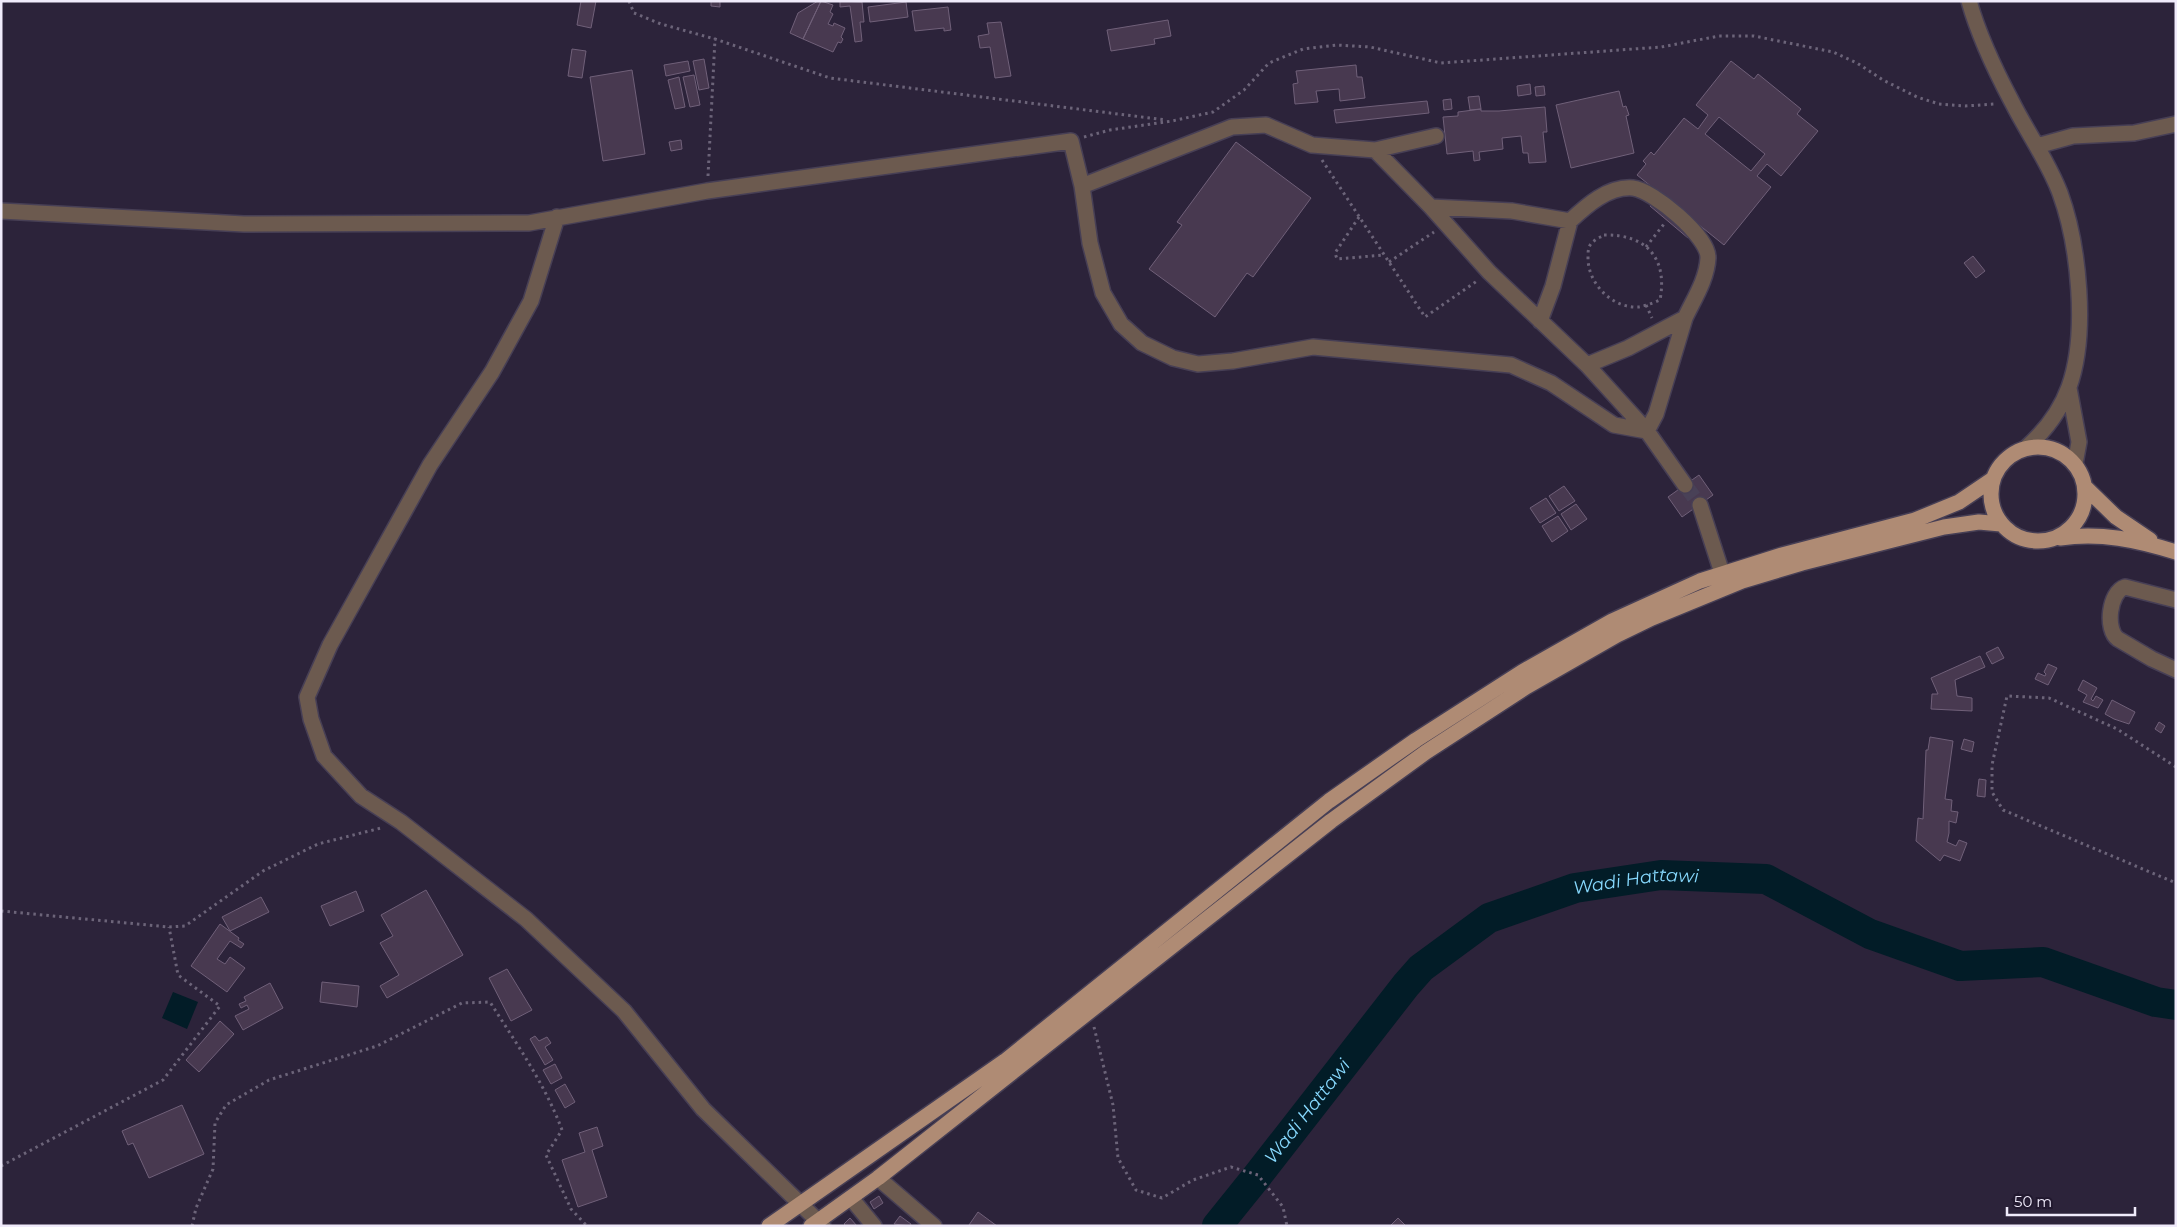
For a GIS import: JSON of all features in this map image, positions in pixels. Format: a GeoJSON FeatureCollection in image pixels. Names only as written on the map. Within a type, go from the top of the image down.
{"type":"FeatureCollection","features":[{"type":"Feature","properties":{"kind":"main road"},"geometry":{"type":"LineString","coordinates":[[2044,447],[2061,453],[2075,464],[2085,487],[2116,517],[2170,550],[2125,538],[2102,535],[2079,535],[2041,542],[2026,540],[2012,534],[2001,524],[1993,510],[1990,495],[1993,479],[2000,465],[2011,455],[2026,448],[2044,447]]}},
{"type":"Feature","properties":{"kind":"main road"},"geometry":{"type":"LineString","coordinates":[[769,1226],[1005,1061],[1321,807],[1416,740],[1522,672],[1612,620],[1655,599],[1722,573],[1915,520],[1959,502],[1993,479]]}},
{"type":"Feature","properties":{"kind":"main road"},"geometry":{"type":"LineString","coordinates":[[2056,539],[2069,530],[2080,518],[2085,503],[2085,487]]}},
{"type":"Feature","properties":{"kind":"main road"},"geometry":{"type":"LineString","coordinates":[[817,1224],[1324,827],[1426,752],[1526,687],[1617,635],[1702,596],[1772,572],[1962,523],[2001,524]]}},
{"type":"Feature","properties":{"kind":"street"},"geometry":{"type":"LineString","coordinates":[[1969,1],[1979,35],[2012,103],[2037,146],[2060,192],[2072,236],[2080,300],[2077,346],[2069,386],[2045,431],[2026,448]]}},
{"type":"Feature","properties":{"kind":"street"},"geometry":{"type":"LineString","coordinates":[[2037,146],[2073,136],[2134,133],[2176,124]]}},
{"type":"Feature","properties":{"kind":"street"},"geometry":{"type":"LineString","coordinates":[[1082,186],[1232,127],[1266,125],[1312,145],[1376,150],[1436,136]]}},
{"type":"Feature","properties":{"kind":"street"},"geometry":{"type":"LineString","coordinates":[[1,211],[244,224],[529,222],[707,191],[1072,141],[1082,186],[1090,243],[1103,293],[1121,324],[1142,343],[1173,358],[1198,364],[1233,361],[1313,347],[1511,365],[1551,383],[1614,425],[1647,431]]}},
{"type":"Feature","properties":{"kind":"street"},"geometry":{"type":"LineString","coordinates":[[1376,150],[1431,207],[1445,225],[1489,272],[1587,365],[1647,431],[1685,485]]}},
{"type":"Feature","properties":{"kind":"street"},"geometry":{"type":"LineString","coordinates":[[1540,321],[1553,286],[1570,221],[1589,204],[1612,191],[1633,188],[1653,196],[1696,232],[1708,256],[1704,278],[1685,318],[1656,414],[1647,431]]}},
{"type":"Feature","properties":{"kind":"street"},"geometry":{"type":"LineString","coordinates":[[1431,207],[1512,211],[1570,221]]}},
{"type":"Feature","properties":{"kind":"street"},"geometry":{"type":"LineString","coordinates":[[557,217],[531,300],[492,372],[430,465],[330,645],[308,697],[311,719],[324,756],[361,796],[401,822],[526,919],[624,1011],[703,1109],[817,1224]]}},
{"type":"Feature","properties":{"kind":"street"},"geometry":{"type":"LineString","coordinates":[[1587,365],[1628,348],[1685,318]]}},
{"type":"Feature","properties":{"kind":"street"},"geometry":{"type":"LineString","coordinates":[[2069,386],[2079,442],[2075,464]]}},
{"type":"Feature","properties":{"kind":"street"},"geometry":{"type":"LineString","coordinates":[[1700,505],[1722,573]]}},
{"type":"Feature","properties":{"kind":"street"},"geometry":{"type":"LineString","coordinates":[[2176,600],[2125,587],[2120,588],[2114,596],[2110,628],[2118,639],[2152,660],[2176,670]]}},
{"type":"Feature","properties":{"kind":"street"},"geometry":{"type":"LineString","coordinates":[[878,1178],[934,1226]]}},
{"type":"Feature","properties":{"kind":"street"},"geometry":{"type":"LineString","coordinates":[[851,1198],[874,1226]]}},
{"type":"Feature","properties":{"kind":"path"},"geometry":{"type":"LineString","coordinates":[[629,1],[634,13],[661,24],[830,78],[1172,121]]}},
{"type":"Feature","properties":{"kind":"path"},"geometry":{"type":"LineString","coordinates":[[1072,141],[1110,130],[1172,121],[1213,112],[1244,90],[1269,64],[1302,49],[1337,45],[1370,47],[1440,63],[1660,47],[1719,36],[1754,36],[1833,52],[1858,63],[1883,80],[1916,97],[1939,104],[1965,106],[2012,103]]}},
{"type":"Feature","properties":{"kind":"path"},"geometry":{"type":"LineString","coordinates":[[707,191],[715,40]]}},
{"type":"Feature","properties":{"kind":"path"},"geometry":{"type":"LineString","coordinates":[[1312,145],[1426,317],[1489,272]]}},
{"type":"Feature","properties":{"kind":"path"},"geometry":{"type":"LineString","coordinates":[[1646,247],[1673,213]]}},
{"type":"Feature","properties":{"kind":"path"},"geometry":{"type":"LineString","coordinates":[[1359,217],[1335,253],[1337,259],[1384,255]]}},
{"type":"Feature","properties":{"kind":"path"},"geometry":{"type":"LineString","coordinates":[[1389,262],[1445,225]]}},
{"type":"Feature","properties":{"kind":"path"},"geometry":{"type":"LineString","coordinates":[[1604,235],[1618,235],[1632,239],[1646,247],[1658,261],[1662,275],[1660,300],[1637,307],[1622,305],[1609,298],[1591,278],[1588,268],[1588,250],[1593,241],[1604,235]]}},
{"type":"Feature","properties":{"kind":"path"},"geometry":{"type":"LineString","coordinates":[[2176,767],[2117,729],[2049,698],[2007,696],[1992,765],[1992,792],[2003,810],[2176,883]]}},
{"type":"Feature","properties":{"kind":"path"},"geometry":{"type":"LineString","coordinates":[[1,911],[169,928],[185,926],[264,871],[318,844],[401,822]]}},
{"type":"Feature","properties":{"kind":"path"},"geometry":{"type":"LineString","coordinates":[[1,1166],[163,1080],[220,1006],[178,975],[169,928]]}},
{"type":"Feature","properties":{"kind":"path"},"geometry":{"type":"LineString","coordinates":[[192,1226],[196,1208],[214,1169],[215,1124],[226,1105],[269,1080],[377,1046],[462,1003],[490,1002],[524,1055],[555,1113],[562,1130],[546,1155],[571,1209],[588,1226]]}},
{"type":"Feature","properties":{"kind":"path"},"geometry":{"type":"LineString","coordinates":[[1090,1011],[1113,1105],[1118,1158],[1136,1190],[1162,1198],[1193,1180],[1231,1167],[1258,1176],[1283,1207],[1287,1226]]}},
{"type":"Feature","properties":{"kind":"water"},"geometry":{"type":"Polygon","coordinates":[[[173,992],[198,1002],[187,1029],[162,1018],[173,992]]]}},
{"type":"Feature","properties":{"kind":"building"},"geometry":{"type":"Polygon","coordinates":[[[581,1],[596,1],[591,28],[577,25],[581,1]]]}},
{"type":"Feature","properties":{"kind":"building"},"geometry":{"type":"Polygon","coordinates":[[[711,1],[720,1],[720,7],[711,6],[711,1]]]}},
{"type":"Feature","properties":{"kind":"building"},"geometry":{"type":"Polygon","coordinates":[[[821,1],[803,39],[790,33],[798,13],[821,1]]]}},
{"type":"Feature","properties":{"kind":"building"},"geometry":{"type":"Polygon","coordinates":[[[821,1],[833,5],[830,12],[833,14],[828,24],[833,26],[834,23],[845,28],[841,37],[843,39],[841,43],[838,42],[833,52],[803,39],[821,1]]]}},
{"type":"Feature","properties":{"kind":"building"},"geometry":{"type":"Polygon","coordinates":[[[840,1],[862,2],[864,22],[860,22],[862,41],[855,42],[850,6],[840,7],[840,1]]]}},
{"type":"Feature","properties":{"kind":"building"},"geometry":{"type":"Polygon","coordinates":[[[906,2],[908,17],[870,22],[868,7],[906,2]]]}},
{"type":"Feature","properties":{"kind":"building"},"geometry":{"type":"Polygon","coordinates":[[[948,7],[951,30],[944,31],[944,28],[915,31],[912,11],[948,7]]]}},
{"type":"Feature","properties":{"kind":"building"},"geometry":{"type":"Polygon","coordinates":[[[1168,20],[1171,36],[1154,39],[1155,44],[1111,51],[1107,30],[1168,20]]]}},
{"type":"Feature","properties":{"kind":"building"},"geometry":{"type":"Polygon","coordinates":[[[1001,22],[1011,76],[995,78],[990,47],[980,48],[978,36],[989,34],[987,23],[1001,22]]]}},
{"type":"Feature","properties":{"kind":"building"},"geometry":{"type":"Polygon","coordinates":[[[572,49],[586,51],[582,78],[568,76],[572,49]]]}},
{"type":"Feature","properties":{"kind":"building"},"geometry":{"type":"Polygon","coordinates":[[[704,59],[709,88],[699,90],[693,61],[704,59]]]}},
{"type":"Feature","properties":{"kind":"building"},"geometry":{"type":"Polygon","coordinates":[[[688,61],[690,71],[666,76],[664,65],[688,61]]]}},
{"type":"Feature","properties":{"kind":"building"},"geometry":{"type":"Polygon","coordinates":[[[1731,61],[1754,79],[1758,74],[1801,109],[1797,114],[1818,131],[1781,176],[1767,164],[1757,176],[1771,187],[1724,245],[1637,175],[1646,164],[1643,161],[1651,152],[1654,155],[1684,118],[1698,129],[1708,115],[1696,105],[1731,61]],[[1719,117],[1705,134],[1751,171],[1765,154],[1719,117]]]}},
{"type":"Feature","properties":{"kind":"building"},"geometry":{"type":"Polygon","coordinates":[[[1356,65],[1357,77],[1362,77],[1365,98],[1340,101],[1339,89],[1316,91],[1318,102],[1295,104],[1293,84],[1298,83],[1296,71],[1356,65]]]}},
{"type":"Feature","properties":{"kind":"building"},"geometry":{"type":"Polygon","coordinates":[[[632,70],[645,154],[603,161],[590,77],[632,70]]]}},
{"type":"Feature","properties":{"kind":"building"},"geometry":{"type":"Polygon","coordinates":[[[694,75],[700,105],[690,107],[683,77],[694,75]]]}},
{"type":"Feature","properties":{"kind":"building"},"geometry":{"type":"Polygon","coordinates":[[[679,77],[685,107],[675,109],[668,80],[679,77]]]}},
{"type":"Feature","properties":{"kind":"building"},"geometry":{"type":"Polygon","coordinates":[[[1530,84],[1531,94],[1518,96],[1517,86],[1530,84]]]}},
{"type":"Feature","properties":{"kind":"building"},"geometry":{"type":"Polygon","coordinates":[[[1544,86],[1545,95],[1536,96],[1535,87],[1544,86]]]}},
{"type":"Feature","properties":{"kind":"building"},"geometry":{"type":"Polygon","coordinates":[[[1619,91],[1623,107],[1626,106],[1629,115],[1626,116],[1634,153],[1571,168],[1556,105],[1619,91]]]}},
{"type":"Feature","properties":{"kind":"building"},"geometry":{"type":"Polygon","coordinates":[[[1479,96],[1481,109],[1470,110],[1468,97],[1479,96]]]}},
{"type":"Feature","properties":{"kind":"building"},"geometry":{"type":"Polygon","coordinates":[[[1451,99],[1452,109],[1444,110],[1443,100],[1451,99]]]}},
{"type":"Feature","properties":{"kind":"building"},"geometry":{"type":"Polygon","coordinates":[[[1427,101],[1429,113],[1336,123],[1334,110],[1427,101]]]}},
{"type":"Feature","properties":{"kind":"building"},"geometry":{"type":"Polygon","coordinates":[[[1545,107],[1547,132],[1543,132],[1546,162],[1529,163],[1528,153],[1523,153],[1521,136],[1502,138],[1503,149],[1479,152],[1480,160],[1474,161],[1473,151],[1447,154],[1443,117],[1458,116],[1458,112],[1481,109],[1481,111],[1499,111],[1545,107]]]}},
{"type":"Feature","properties":{"kind":"building"},"geometry":{"type":"Polygon","coordinates":[[[681,140],[682,149],[671,151],[669,142],[681,140]]]}},
{"type":"Feature","properties":{"kind":"building"},"geometry":{"type":"Polygon","coordinates":[[[1236,142],[1311,198],[1253,277],[1247,273],[1215,317],[1149,269],[1182,225],[1177,222],[1236,142]]]}},
{"type":"Feature","properties":{"kind":"building"},"geometry":{"type":"Polygon","coordinates":[[[1660,194],[1699,225],[1688,238],[1650,206],[1660,194]]]}},
{"type":"Feature","properties":{"kind":"building"},"geometry":{"type":"Polygon","coordinates":[[[1973,256],[1985,271],[1976,278],[1964,263],[1973,256]]]}},
{"type":"Feature","properties":{"kind":"building"},"geometry":{"type":"Polygon","coordinates":[[[1699,475],[1713,495],[1682,517],[1668,497],[1699,475]]]}},
{"type":"Feature","properties":{"kind":"building"},"geometry":{"type":"Polygon","coordinates":[[[1564,486],[1575,501],[1559,511],[1549,496],[1564,486]]]}},
{"type":"Feature","properties":{"kind":"building"},"geometry":{"type":"Polygon","coordinates":[[[1546,498],[1556,513],[1540,523],[1530,508],[1546,498]]]}},
{"type":"Feature","properties":{"kind":"building"},"geometry":{"type":"Polygon","coordinates":[[[1576,504],[1587,519],[1571,530],[1561,514],[1576,504]]]}},
{"type":"Feature","properties":{"kind":"building"},"geometry":{"type":"Polygon","coordinates":[[[1558,516],[1568,531],[1552,542],[1542,526],[1558,516]]]}},
{"type":"Feature","properties":{"kind":"building"},"geometry":{"type":"Polygon","coordinates":[[[1998,647],[2004,658],[1992,664],[1986,653],[1998,647]]]}},
{"type":"Feature","properties":{"kind":"building"},"geometry":{"type":"Polygon","coordinates":[[[1980,656],[1985,667],[1955,680],[1957,696],[1972,698],[1972,711],[1931,709],[1932,694],[1938,694],[1931,678],[1980,656]]]}},
{"type":"Feature","properties":{"kind":"building"},"geometry":{"type":"Polygon","coordinates":[[[2048,664],[2057,668],[2048,685],[2035,679],[2038,673],[2045,676],[2044,672],[2048,664]]]}},
{"type":"Feature","properties":{"kind":"building"},"geometry":{"type":"Polygon","coordinates":[[[2083,680],[2097,688],[2091,699],[2093,701],[2096,696],[2103,700],[2098,708],[2083,702],[2087,695],[2078,690],[2083,680]]]}},
{"type":"Feature","properties":{"kind":"building"},"geometry":{"type":"Polygon","coordinates":[[[2112,700],[2135,712],[2129,724],[2105,714],[2112,700]]]}},
{"type":"Feature","properties":{"kind":"building"},"geometry":{"type":"Polygon","coordinates":[[[2159,722],[2165,726],[2161,733],[2155,729],[2159,722]]]}},
{"type":"Feature","properties":{"kind":"building"},"geometry":{"type":"Polygon","coordinates":[[[1930,737],[1953,741],[1945,799],[1952,800],[1951,811],[1958,812],[1956,823],[1949,821],[1947,842],[1956,846],[1959,840],[1967,843],[1960,861],[1944,855],[1940,861],[1916,841],[1918,818],[1923,819],[1926,750],[1928,750],[1930,737]]]}},
{"type":"Feature","properties":{"kind":"building"},"geometry":{"type":"Polygon","coordinates":[[[1964,739],[1974,742],[1972,752],[1961,749],[1964,739]]]}},
{"type":"Feature","properties":{"kind":"building"},"geometry":{"type":"Polygon","coordinates":[[[1979,779],[1986,780],[1985,797],[1977,796],[1979,779]]]}},
{"type":"Feature","properties":{"kind":"building"},"geometry":{"type":"Polygon","coordinates":[[[426,890],[463,955],[387,998],[380,986],[399,975],[380,943],[393,936],[381,915],[426,890]]]}},
{"type":"Feature","properties":{"kind":"building"},"geometry":{"type":"Polygon","coordinates":[[[356,891],[364,911],[330,926],[321,906],[356,891]]]}},
{"type":"Feature","properties":{"kind":"building"},"geometry":{"type":"Polygon","coordinates":[[[261,897],[269,912],[230,931],[222,917],[261,897]]]}},
{"type":"Feature","properties":{"kind":"building"},"geometry":{"type":"Polygon","coordinates":[[[220,924],[244,944],[241,948],[230,941],[217,959],[225,964],[230,957],[245,968],[227,992],[191,966],[220,924]]]}},
{"type":"Feature","properties":{"kind":"building"},"geometry":{"type":"Polygon","coordinates":[[[507,969],[532,1010],[511,1021],[489,978],[507,969]]]}},
{"type":"Feature","properties":{"kind":"building"},"geometry":{"type":"Polygon","coordinates":[[[322,982],[359,986],[357,1007],[320,1002],[322,982]]]}},
{"type":"Feature","properties":{"kind":"building"},"geometry":{"type":"Polygon","coordinates":[[[270,983],[283,1008],[243,1030],[235,1016],[249,1009],[247,1005],[241,1008],[239,1004],[246,1001],[244,997],[270,983]]]}},
{"type":"Feature","properties":{"kind":"building"},"geometry":{"type":"Polygon","coordinates":[[[220,1021],[234,1034],[199,1072],[186,1060],[220,1021]]]}},
{"type":"Feature","properties":{"kind":"building"},"geometry":{"type":"Polygon","coordinates":[[[535,1036],[539,1041],[547,1037],[551,1043],[545,1047],[553,1060],[545,1065],[530,1039],[535,1036]]]}},
{"type":"Feature","properties":{"kind":"building"},"geometry":{"type":"Polygon","coordinates":[[[555,1064],[562,1078],[551,1084],[543,1070],[555,1064]]]}},
{"type":"Feature","properties":{"kind":"building"},"geometry":{"type":"Polygon","coordinates":[[[565,1084],[575,1102],[565,1108],[555,1090],[565,1084]]]}},
{"type":"Feature","properties":{"kind":"building"},"geometry":{"type":"Polygon","coordinates":[[[182,1105],[204,1154],[149,1178],[133,1143],[128,1145],[122,1131],[182,1105]]]}},
{"type":"Feature","properties":{"kind":"building"},"geometry":{"type":"Polygon","coordinates":[[[597,1127],[603,1146],[592,1150],[607,1197],[578,1207],[562,1160],[585,1152],[579,1133],[597,1127]]]}},
{"type":"Feature","properties":{"kind":"building"},"geometry":{"type":"Polygon","coordinates":[[[879,1196],[883,1203],[874,1209],[870,1202],[879,1196]]]}},
{"type":"Feature","properties":{"kind":"building"},"geometry":{"type":"Polygon","coordinates":[[[978,1212],[997,1226],[970,1226],[978,1212]]]}},
{"type":"Feature","properties":{"kind":"building"},"geometry":{"type":"Polygon","coordinates":[[[900,1216],[911,1224],[910,1226],[894,1224],[900,1216]]]}},
{"type":"Feature","properties":{"kind":"building"},"geometry":{"type":"Polygon","coordinates":[[[850,1218],[857,1226],[846,1226],[844,1224],[850,1218]]]}},
{"type":"Feature","properties":{"kind":"building"},"geometry":{"type":"Polygon","coordinates":[[[1398,1218],[1406,1226],[1390,1226],[1398,1218]]]}},
{"type":"Feature","properties":{"kind":"waterway","name":"Wadi Hattawi"},"geometry":{"type":"LineString","coordinates":[[1217,1226],[1421,968],[1489,918],[1575,888],[1661,875],[1766,879],[1870,934],[1960,966],[2043,962],[2156,1002],[2176,1005]]}},
{"type":"Feature","properties":{"kind":"tunnel"},"geometry":{"type":"LineString","coordinates":[[1685,485],[1700,505]]}}]}
